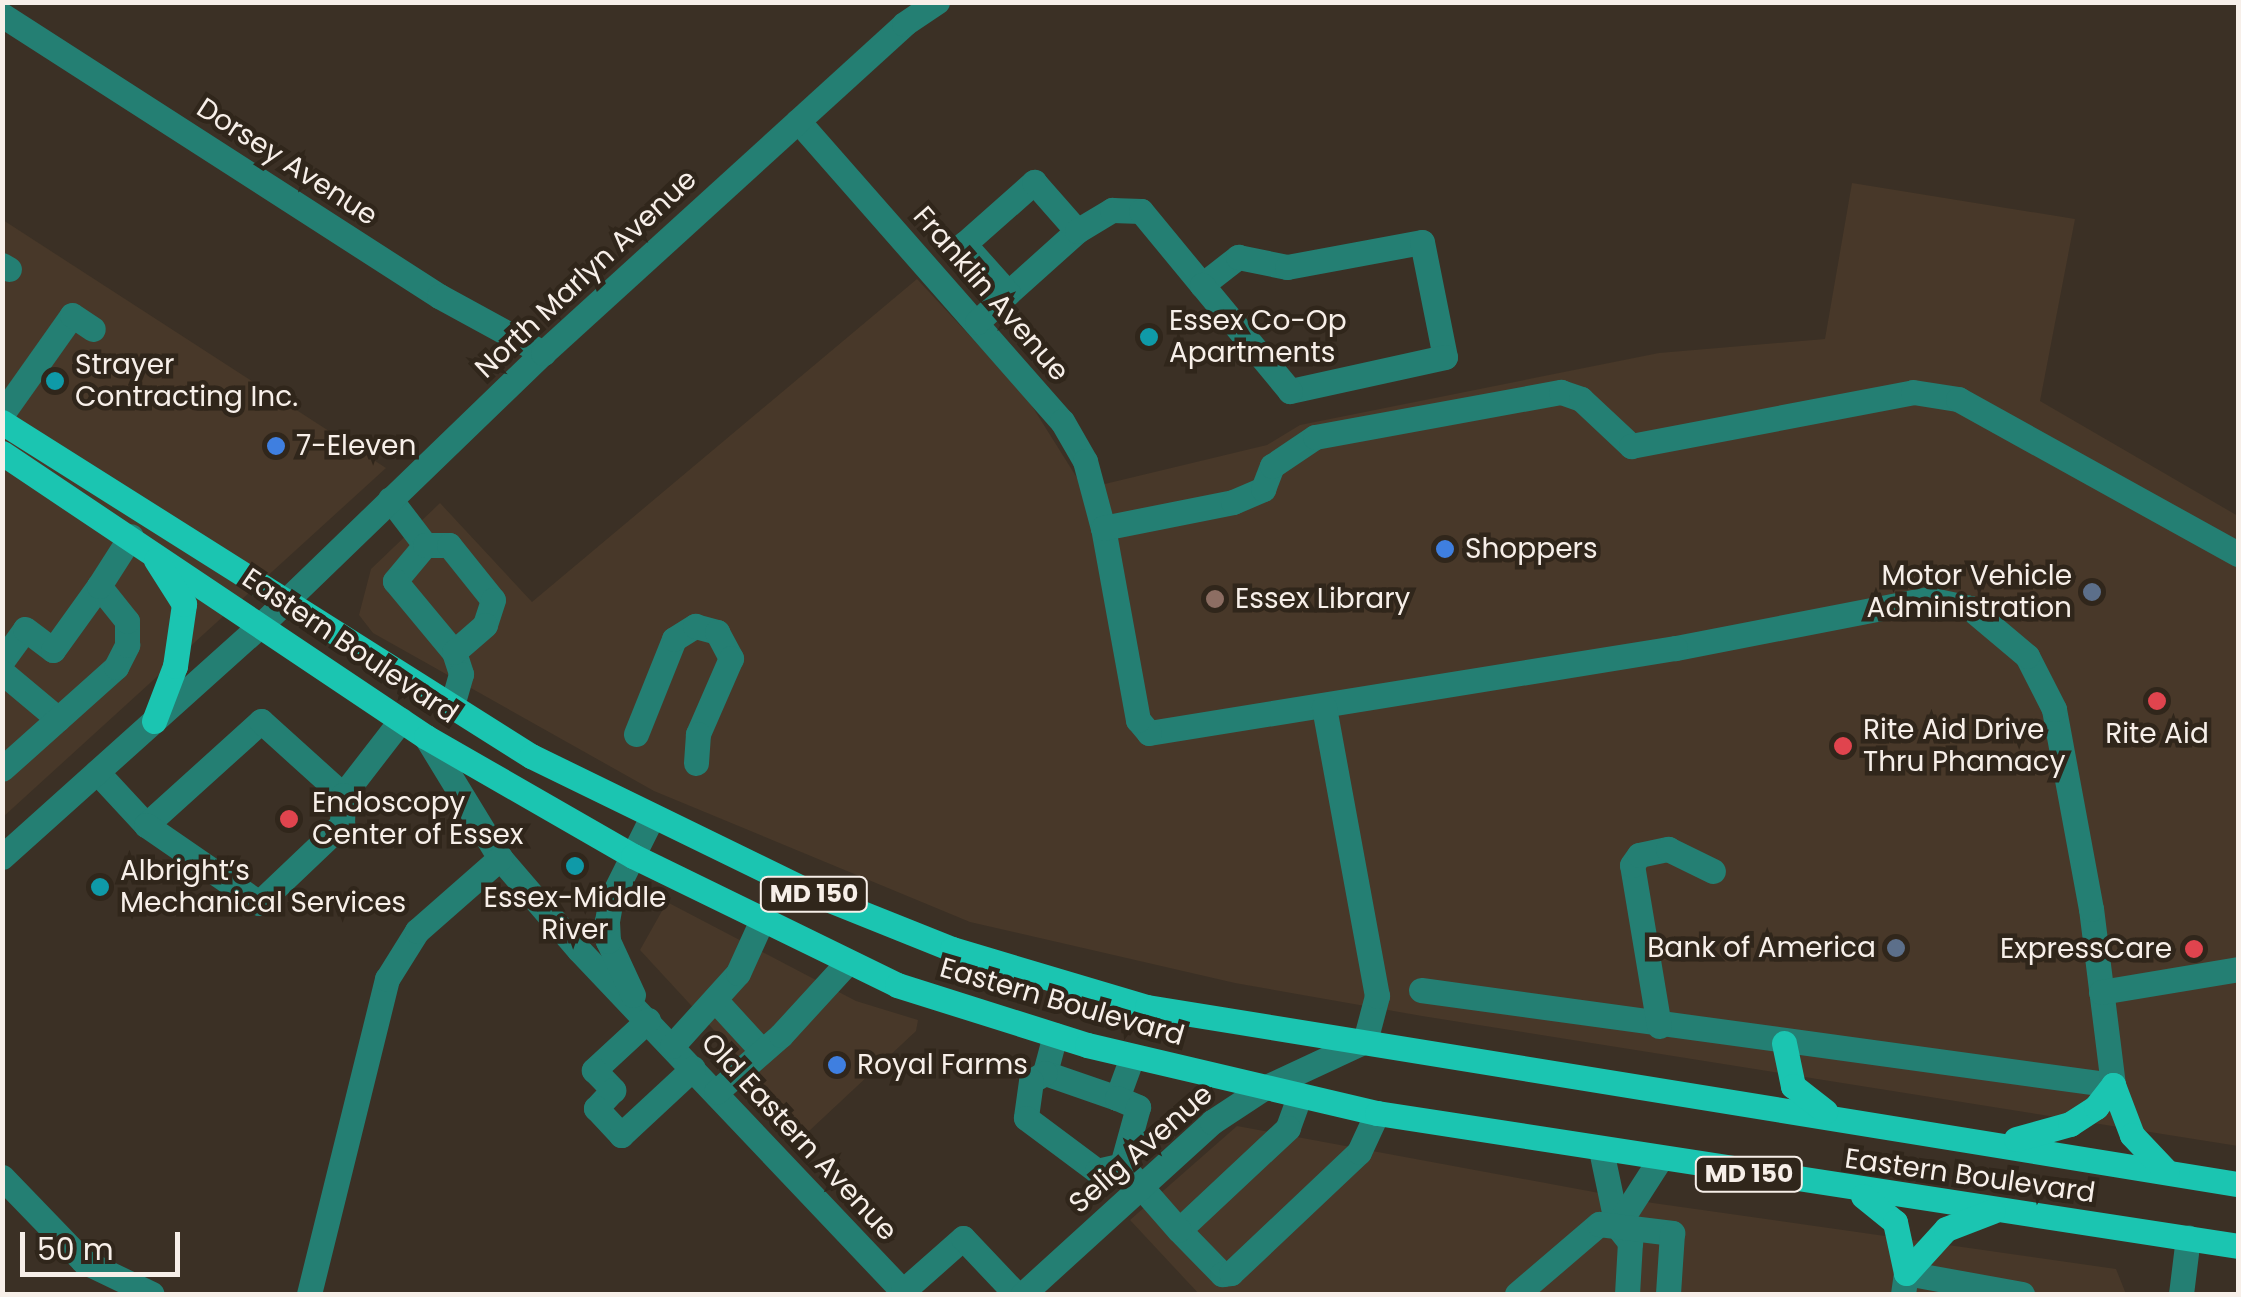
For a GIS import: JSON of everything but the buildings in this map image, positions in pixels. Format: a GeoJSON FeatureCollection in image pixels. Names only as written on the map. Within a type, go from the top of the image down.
{"type":"FeatureCollection","features":[{"type":"Feature","properties":{"kind":"main road","name":"Eastern Boulevard"},"geometry":{"type":"LineString","coordinates":[[2,422],[452,709],[651,820],[952,949],[1147,1008],[2004,1142],[2238,1184]]}},
{"type":"Feature","properties":{"kind":"main road","name":"Eastern Boulevard"},"geometry":{"type":"LineString","coordinates":[[2,453],[263,623],[426,737],[633,856],[897,985],[1132,1056],[1378,1113],[1854,1190],[2238,1246]]}},
{"type":"Feature","properties":{"kind":"main road"},"geometry":{"type":"LineString","coordinates":[[138,541],[184,604],[176,666],[154,721]]}},
{"type":"Feature","properties":{"kind":"main road"},"geometry":{"type":"LineString","coordinates":[[1784,1043],[1793,1086],[1808,1104],[1834,1115]]}},
{"type":"Feature","properties":{"kind":"main road"},"geometry":{"type":"LineString","coordinates":[[2004,1142],[2070,1124],[2096,1108],[2113,1085]]}},
{"type":"Feature","properties":{"kind":"main road"},"geometry":{"type":"LineString","coordinates":[[2113,1085],[2132,1136],[2166,1171]]}},
{"type":"Feature","properties":{"kind":"main road"},"geometry":{"type":"LineString","coordinates":[[1854,1190],[1896,1222],[1905,1284]]}},
{"type":"Feature","properties":{"kind":"main road"},"geometry":{"type":"LineString","coordinates":[[1905,1284],[1946,1229],[1999,1209]]}},
{"type":"Feature","properties":{"kind":"street","name":"North Marlyn Avenue"},"geometry":{"type":"LineString","coordinates":[[2,857],[263,623],[543,353],[798,120],[937,2]]}},
{"type":"Feature","properties":{"kind":"street","name":"Dorsey Avenue"},"geometry":{"type":"LineString","coordinates":[[2,15],[439,296],[543,353]]}},
{"type":"Feature","properties":{"kind":"street","name":"Franklin Avenue"},"geometry":{"type":"LineString","coordinates":[[798,120],[1062,421],[1084,461],[1103,528],[1138,720],[1149,733],[1324,707]]}},
{"type":"Feature","properties":{"kind":"street"},"geometry":{"type":"LineString","coordinates":[[1008,293],[964,244],[1034,182],[1077,231]]}},
{"type":"Feature","properties":{"kind":"street"},"geometry":{"type":"LineString","coordinates":[[977,322],[1077,231],[1112,210],[1141,212],[1290,392],[1446,357],[1422,242],[1287,267],[1238,257],[1202,285]]}},
{"type":"Feature","properties":{"kind":"street"},"geometry":{"type":"LineString","coordinates":[[2,414],[72,316],[93,329]]}},
{"type":"Feature","properties":{"kind":"street"},"geometry":{"type":"LineString","coordinates":[[1103,528],[1232,502],[1263,488],[1272,466],[1315,437],[1562,392],[1582,399],[1631,446],[1913,392],[1958,400],[2238,554]]}},
{"type":"Feature","properties":{"kind":"street"},"geometry":{"type":"LineString","coordinates":[[390,499],[426,546]]}},
{"type":"Feature","properties":{"kind":"street"},"geometry":{"type":"LineString","coordinates":[[2,661],[24,629],[53,650],[99,586],[138,541]]}},
{"type":"Feature","properties":{"kind":"street"},"geometry":{"type":"LineString","coordinates":[[452,709],[461,674],[454,652],[396,589],[398,570],[426,546],[449,545],[494,600],[485,624],[454,652]]}},
{"type":"Feature","properties":{"kind":"street"},"geometry":{"type":"LineString","coordinates":[[2,768],[116,666],[127,645],[127,620],[99,586]]}},
{"type":"Feature","properties":{"kind":"street"},"geometry":{"type":"LineString","coordinates":[[1365,1040],[1377,996],[1324,707],[1911,601],[1958,602],[2015,642],[2050,696],[2101,992],[2113,1085],[1659,1026],[1421,990]]}},
{"type":"Feature","properties":{"kind":"street"},"geometry":{"type":"LineString","coordinates":[[636,734],[674,639],[694,626],[717,632],[731,658],[698,734],[696,763]]}},
{"type":"Feature","properties":{"kind":"street"},"geometry":{"type":"LineString","coordinates":[[2,672],[58,718]]}},
{"type":"Feature","properties":{"kind":"street"},"geometry":{"type":"LineString","coordinates":[[97,772],[146,825],[259,903],[342,824],[343,795],[401,720]]}},
{"type":"Feature","properties":{"kind":"street"},"geometry":{"type":"LineString","coordinates":[[146,825],[261,721],[343,795]]}},
{"type":"Feature","properties":{"kind":"street","name":"Old Eastern Avenue"},"geometry":{"type":"LineString","coordinates":[[426,737],[500,858],[904,1292]]}},
{"type":"Feature","properties":{"kind":"street","name":"Old Eastern Avenue"},"geometry":{"type":"LineString","coordinates":[[648,1020],[608,941],[611,899],[651,820]]}},
{"type":"Feature","properties":{"kind":"street"},"geometry":{"type":"LineString","coordinates":[[1659,1026],[1632,865],[1640,855],[1668,850],[1712,872]]}},
{"type":"Feature","properties":{"kind":"street"},"geometry":{"type":"LineString","coordinates":[[309,1294],[386,979],[417,931],[500,858]]}},
{"type":"Feature","properties":{"kind":"street"},"geometry":{"type":"LineString","coordinates":[[672,1046],[716,1002],[738,973],[762,920]]}},
{"type":"Feature","properties":{"kind":"street"},"geometry":{"type":"LineString","coordinates":[[716,1092],[762,1052],[848,962]]}},
{"type":"Feature","properties":{"kind":"street"},"geometry":{"type":"LineString","coordinates":[[2101,992],[2238,968]]}},
{"type":"Feature","properties":{"kind":"street"},"geometry":{"type":"LineString","coordinates":[[716,1002],[762,1052]]}},
{"type":"Feature","properties":{"kind":"street"},"geometry":{"type":"LineString","coordinates":[[648,1020],[594,1070],[613,1090],[596,1108],[621,1135],[692,1068]]}},
{"type":"Feature","properties":{"kind":"street"},"geometry":{"type":"LineString","coordinates":[[1055,1035],[1045,1073],[1031,1081],[1026,1118],[1097,1170],[1122,1165]]}},
{"type":"Feature","properties":{"kind":"street","name":"Selig Avenue"},"geometry":{"type":"LineString","coordinates":[[1019,1294],[1212,1122],[1262,1089],[1365,1040]]}},
{"type":"Feature","properties":{"kind":"street"},"geometry":{"type":"LineString","coordinates":[[1118,1098],[1132,1056]]}},
{"type":"Feature","properties":{"kind":"street"},"geometry":{"type":"LineString","coordinates":[[1045,1073],[1138,1108],[1122,1165]]}},
{"type":"Feature","properties":{"kind":"street"},"geometry":{"type":"LineString","coordinates":[[1179,1230],[1288,1128],[1299,1097]]}},
{"type":"Feature","properties":{"kind":"street"},"geometry":{"type":"LineString","coordinates":[[1122,1165],[1222,1274],[1231,1273],[1359,1152],[1378,1113]]}},
{"type":"Feature","properties":{"kind":"street"},"geometry":{"type":"LineString","coordinates":[[1601,1150],[1617,1226],[1630,1242],[1627,1294]]}},
{"type":"Feature","properties":{"kind":"street"},"geometry":{"type":"LineString","coordinates":[[1617,1226],[1660,1158]]}},
{"type":"Feature","properties":{"kind":"street"},"geometry":{"type":"LineString","coordinates":[[2,1177],[83,1261],[152,1294]]}},
{"type":"Feature","properties":{"kind":"street"},"geometry":{"type":"LineString","coordinates":[[1517,1294],[1599,1224],[1672,1233],[1668,1294]]}},
{"type":"Feature","properties":{"kind":"street"},"geometry":{"type":"LineString","coordinates":[[2181,1294],[2188,1237]]}},
{"type":"Feature","properties":{"kind":"street"},"geometry":{"type":"LineString","coordinates":[[904,1292],[962,1238],[1019,1294]]}},
{"type":"Feature","properties":{"kind":"street"},"geometry":{"type":"LineString","coordinates":[[1905,1284],[2022,1294]]}},
{"type":"Feature","properties":{"kind":"shaded area"},"geometry":{"type":"Polygon","coordinates":[[[1852,183],[2075,219],[2040,401],[2238,516],[2238,1146],[1235,983],[970,922],[654,791],[373,633],[359,615],[371,569],[440,503],[532,602],[917,279],[1025,395],[1084,489],[1267,445],[1300,425],[1659,353],[1825,339],[1852,183]]]}},
{"type":"Feature","properties":{"kind":"shaded area"},"geometry":{"type":"Polygon","coordinates":[[[3,220],[386,468],[3,817],[3,220]]]}},
{"type":"Feature","properties":{"kind":"shaded area"},"geometry":{"type":"Polygon","coordinates":[[[667,902],[856,1001],[918,1020],[916,1031],[808,1132],[640,950],[667,902]]]}},
{"type":"Feature","properties":{"kind":"shaded area"},"geometry":{"type":"Polygon","coordinates":[[[1237,1126],[1653,1203],[2116,1269],[2126,1294],[1199,1294],[1130,1220],[1237,1126]]]}},
{"type":"Feature","properties":{"kind":"place","name":"Essex Co-Op Apartments"},"geometry":{"type":"Point","coordinates":[1149,337]}},
{"type":"Feature","properties":{"kind":"place","name":"Strayer Contracting Inc."},"geometry":{"type":"Point","coordinates":[55,381]}},
{"type":"Feature","properties":{"kind":"place","name":"7-Eleven"},"geometry":{"type":"Point","coordinates":[276,446]}},
{"type":"Feature","properties":{"kind":"place","name":"Shoppers"},"geometry":{"type":"Point","coordinates":[1445,549]}},
{"type":"Feature","properties":{"kind":"place","name":"Motor Vehicle Administration"},"geometry":{"type":"Point","coordinates":[2092,592]}},
{"type":"Feature","properties":{"kind":"place","name":"Essex Library"},"geometry":{"type":"Point","coordinates":[1215,599]}},
{"type":"Feature","properties":{"kind":"place","name":"Rite Aid"},"geometry":{"type":"Point","coordinates":[2157,701]}},
{"type":"Feature","properties":{"kind":"place","name":"Rite Aid Drive Thru Phamacy"},"geometry":{"type":"Point","coordinates":[1843,746]}},
{"type":"Feature","properties":{"kind":"place","name":"Endoscopy Center of Essex"},"geometry":{"type":"Point","coordinates":[289,819]}},
{"type":"Feature","properties":{"kind":"place","name":"Essex-Middle River"},"geometry":{"type":"Point","coordinates":[575,866]}},
{"type":"Feature","properties":{"kind":"place","name":"Albright’s Mechanical Services"},"geometry":{"type":"Point","coordinates":[100,887]}},
{"type":"Feature","properties":{"kind":"place","name":"Bank of America"},"geometry":{"type":"Point","coordinates":[1896,948]}},
{"type":"Feature","properties":{"kind":"place","name":"ExpressCare"},"geometry":{"type":"Point","coordinates":[2194,949]}},
{"type":"Feature","properties":{"kind":"place","name":"Royal Farms"},"geometry":{"type":"Point","coordinates":[837,1065]}}]}
